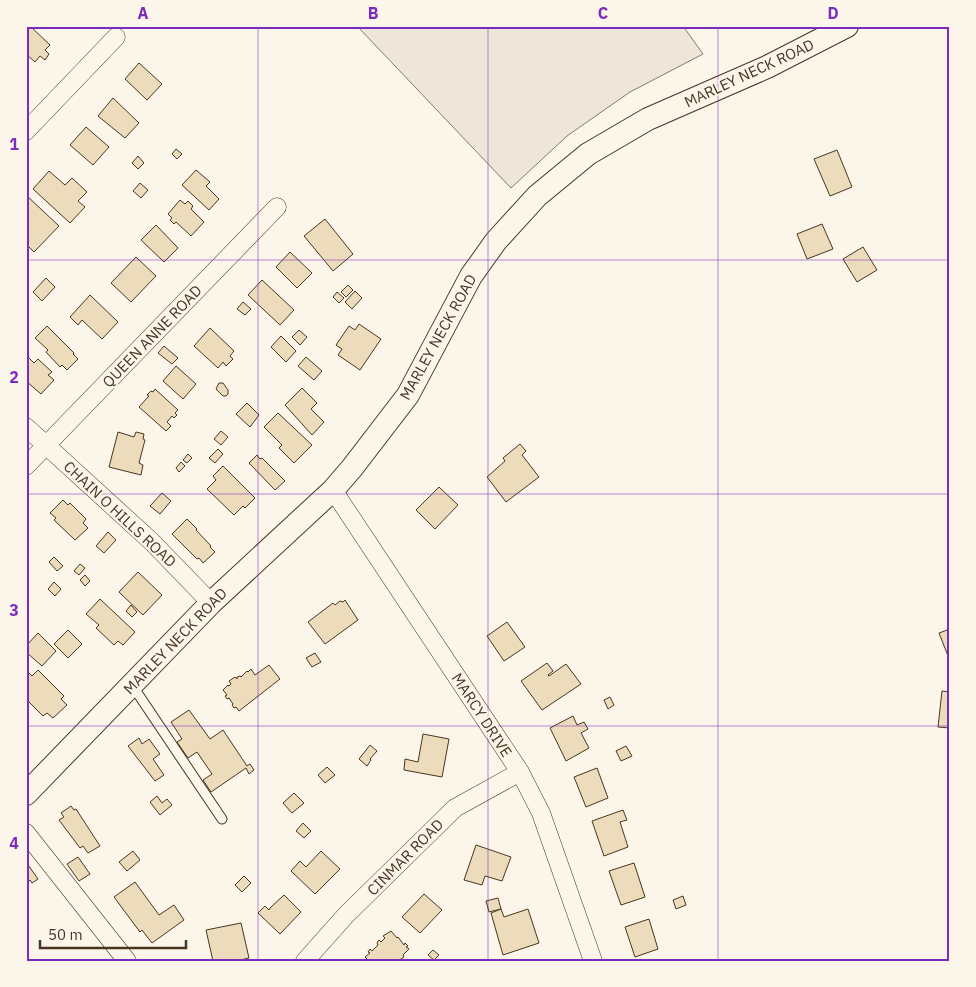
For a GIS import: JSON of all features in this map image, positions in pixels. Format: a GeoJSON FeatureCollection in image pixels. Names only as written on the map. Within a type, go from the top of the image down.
{"type":"FeatureCollection","features":[{"type":"Feature","properties":{"kind":"street","name":"MARLEY NECK ROAD"},"geometry":{"type":"LineString","coordinates":[[26,794],[211,603],[332,490],[352,468],[408,395],[471,276],[496,241],[538,196],[588,154],[648,119],[767,67],[848,26]]}},
{"type":"Feature","properties":{"kind":"street"},"geometry":{"type":"LineString","coordinates":[[26,131],[116,37]]}},
{"type":"Feature","properties":{"kind":"street","name":"QUEEN ANNE ROAD"},"geometry":{"type":"LineString","coordinates":[[26,466],[277,207]]}},
{"type":"Feature","properties":{"kind":"street","name":"CHAIN O HILLS ROAD"},"geometry":{"type":"LineString","coordinates":[[26,427],[152,542],[211,603]]}},
{"type":"Feature","properties":{"kind":"street","name":"MARCY DRIVE"},"geometry":{"type":"LineString","coordinates":[[332,490],[520,772],[541,813],[592,961]]}},
{"type":"Feature","properties":{"kind":"street","name":"CINMAR ROAD"},"geometry":{"type":"LineString","coordinates":[[305,961],[346,916],[454,808],[520,772]]}},
{"type":"Feature","properties":{"kind":"street"},"geometry":{"type":"LineString","coordinates":[[26,833],[127,961]]}},
{"type":"Feature","properties":{"kind":"lane"},"geometry":{"type":"LineString","coordinates":[[132,685],[222,819]]}},
{"type":"Feature","properties":{"kind":"shaded area"},"geometry":{"type":"Polygon","coordinates":[[[357,26],[683,26],[703,54],[630,92],[567,136],[511,188],[357,26]]]}},
{"type":"Feature","properties":{"kind":"building"},"geometry":{"type":"Polygon","coordinates":[[[26,26],[30,26],[50,45],[45,50],[49,54],[45,60],[40,56],[35,62],[26,54],[26,26]]]}},
{"type":"Feature","properties":{"kind":"building"},"geometry":{"type":"Polygon","coordinates":[[[139,63],[162,84],[147,100],[125,79],[139,63]]]}},
{"type":"Feature","properties":{"kind":"building"},"geometry":{"type":"Polygon","coordinates":[[[113,98],[139,123],[125,138],[98,116],[113,98]]]}},
{"type":"Feature","properties":{"kind":"building"},"geometry":{"type":"Polygon","coordinates":[[[86,127],[109,147],[93,165],[70,145],[86,127]]]}},
{"type":"Feature","properties":{"kind":"building"},"geometry":{"type":"Polygon","coordinates":[[[176,149],[182,154],[177,159],[172,154],[176,149]]]}},
{"type":"Feature","properties":{"kind":"building"},"geometry":{"type":"Polygon","coordinates":[[[837,150],[852,187],[830,196],[814,159],[837,150]]]}},
{"type":"Feature","properties":{"kind":"building"},"geometry":{"type":"Polygon","coordinates":[[[138,156],[144,163],[138,169],[132,163],[138,156]]]}},
{"type":"Feature","properties":{"kind":"building"},"geometry":{"type":"Polygon","coordinates":[[[196,170],[210,182],[206,186],[219,199],[209,210],[182,185],[196,170]]]}},
{"type":"Feature","properties":{"kind":"building"},"geometry":{"type":"Polygon","coordinates":[[[49,171],[65,185],[72,178],[87,192],[78,201],[85,207],[70,223],[33,189],[49,171]]]}},
{"type":"Feature","properties":{"kind":"building"},"geometry":{"type":"Polygon","coordinates":[[[140,183],[148,190],[141,198],[133,191],[140,183]]]}},
{"type":"Feature","properties":{"kind":"building"},"geometry":{"type":"Polygon","coordinates":[[[26,195],[59,226],[34,252],[26,244],[26,195]]]}},
{"type":"Feature","properties":{"kind":"building"},"geometry":{"type":"Polygon","coordinates":[[[180,200],[185,204],[188,201],[193,206],[191,209],[204,222],[191,236],[176,222],[174,224],[168,214],[180,200]]]}},
{"type":"Feature","properties":{"kind":"building"},"geometry":{"type":"Polygon","coordinates":[[[325,219],[353,254],[333,271],[304,236],[325,219]]]}},
{"type":"Feature","properties":{"kind":"building"},"geometry":{"type":"Polygon","coordinates":[[[822,224],[833,249],[807,259],[797,234],[822,224]]]}},
{"type":"Feature","properties":{"kind":"building"},"geometry":{"type":"Polygon","coordinates":[[[156,225],[178,248],[164,262],[141,240],[156,225]]]}},
{"type":"Feature","properties":{"kind":"building"},"geometry":{"type":"Polygon","coordinates":[[[863,247],[877,270],[857,282],[843,259],[863,247]]]}},
{"type":"Feature","properties":{"kind":"building"},"geometry":{"type":"Polygon","coordinates":[[[290,252],[312,273],[297,288],[276,267],[290,252]]]}},
{"type":"Feature","properties":{"kind":"building"},"geometry":{"type":"Polygon","coordinates":[[[136,257],[156,276],[131,302],[111,283],[136,257]]]}},
{"type":"Feature","properties":{"kind":"building"},"geometry":{"type":"Polygon","coordinates":[[[46,278],[55,287],[42,301],[33,292],[46,278]]]}},
{"type":"Feature","properties":{"kind":"building"},"geometry":{"type":"Polygon","coordinates":[[[262,280],[294,310],[280,325],[248,295],[262,280]]]}},
{"type":"Feature","properties":{"kind":"building"},"geometry":{"type":"Polygon","coordinates":[[[348,285],[353,290],[346,297],[341,292],[348,285]]]}},
{"type":"Feature","properties":{"kind":"building"},"geometry":{"type":"Polygon","coordinates":[[[355,291],[362,298],[352,309],[345,302],[355,291]]]}},
{"type":"Feature","properties":{"kind":"building"},"geometry":{"type":"Polygon","coordinates":[[[337,292],[344,298],[339,303],[333,297],[337,292]]]}},
{"type":"Feature","properties":{"kind":"building"},"geometry":{"type":"Polygon","coordinates":[[[90,295],[118,322],[102,339],[82,320],[78,325],[70,317],[90,295]]]}},
{"type":"Feature","properties":{"kind":"building"},"geometry":{"type":"Polygon","coordinates":[[[243,302],[251,309],[245,315],[237,309],[243,302]]]}},
{"type":"Feature","properties":{"kind":"building"},"geometry":{"type":"Polygon","coordinates":[[[359,324],[381,339],[360,370],[338,355],[342,349],[336,345],[349,326],[355,330],[359,324]]]}},
{"type":"Feature","properties":{"kind":"building"},"geometry":{"type":"Polygon","coordinates":[[[47,326],[78,359],[67,370],[62,365],[60,367],[46,352],[48,350],[35,338],[47,326]]]}},
{"type":"Feature","properties":{"kind":"building"},"geometry":{"type":"Polygon","coordinates":[[[210,328],[234,351],[230,356],[233,359],[226,366],[223,362],[218,368],[194,346],[210,328]]]}},
{"type":"Feature","properties":{"kind":"building"},"geometry":{"type":"Polygon","coordinates":[[[299,330],[307,337],[300,345],[292,337],[299,330]]]}},
{"type":"Feature","properties":{"kind":"building"},"geometry":{"type":"Polygon","coordinates":[[[281,336],[296,351],[286,362],[271,347],[281,336]]]}},
{"type":"Feature","properties":{"kind":"building"},"geometry":{"type":"Polygon","coordinates":[[[164,346],[178,358],[172,364],[158,353],[164,346]]]}},
{"type":"Feature","properties":{"kind":"building"},"geometry":{"type":"Polygon","coordinates":[[[26,355],[34,363],[38,359],[52,372],[48,375],[54,380],[41,394],[26,381],[26,355]]]}},
{"type":"Feature","properties":{"kind":"building"},"geometry":{"type":"Polygon","coordinates":[[[306,357],[322,371],[314,380],[298,366],[306,357]]]}},
{"type":"Feature","properties":{"kind":"building"},"geometry":{"type":"Polygon","coordinates":[[[176,366],[196,384],[183,399],[163,381],[176,366]]]}},
{"type":"Feature","properties":{"kind":"building"},"geometry":{"type":"Polygon","coordinates":[[[219,383],[223,383],[228,390],[226,396],[223,396],[216,389],[219,383]]]}},
{"type":"Feature","properties":{"kind":"building"},"geometry":{"type":"Polygon","coordinates":[[[302,388],[317,403],[311,409],[324,422],[312,435],[285,405],[302,388]]]}},
{"type":"Feature","properties":{"kind":"building"},"geometry":{"type":"Polygon","coordinates":[[[155,389],[178,410],[175,413],[177,415],[174,418],[172,416],[167,422],[171,426],[166,431],[139,407],[149,396],[147,395],[155,389]]]}},
{"type":"Feature","properties":{"kind":"building"},"geometry":{"type":"Polygon","coordinates":[[[247,403],[259,415],[250,427],[236,414],[247,403]]]}},
{"type":"Feature","properties":{"kind":"building"},"geometry":{"type":"Polygon","coordinates":[[[278,413],[312,445],[294,463],[279,448],[282,445],[264,427],[278,413]]]}},
{"type":"Feature","properties":{"kind":"building"},"geometry":{"type":"Polygon","coordinates":[[[221,431],[228,437],[221,445],[214,439],[221,431]]]}},
{"type":"Feature","properties":{"kind":"building"},"geometry":{"type":"Polygon","coordinates":[[[118,432],[134,437],[136,432],[144,434],[143,439],[145,440],[139,463],[143,465],[141,475],[109,467],[118,432]]]}},
{"type":"Feature","properties":{"kind":"building"},"geometry":{"type":"Polygon","coordinates":[[[520,444],[526,451],[522,455],[539,477],[506,502],[487,477],[505,461],[503,458],[520,444]]]}},
{"type":"Feature","properties":{"kind":"building"},"geometry":{"type":"Polygon","coordinates":[[[218,449],[223,454],[215,463],[209,458],[218,449]]]}},
{"type":"Feature","properties":{"kind":"building"},"geometry":{"type":"Polygon","coordinates":[[[188,454],[192,458],[187,463],[183,460],[188,454]]]}},
{"type":"Feature","properties":{"kind":"building"},"geometry":{"type":"Polygon","coordinates":[[[257,455],[285,481],[275,490],[249,463],[257,455]]]}},
{"type":"Feature","properties":{"kind":"building"},"geometry":{"type":"Polygon","coordinates":[[[181,462],[185,466],[179,472],[176,468],[181,462]]]}},
{"type":"Feature","properties":{"kind":"building"},"geometry":{"type":"Polygon","coordinates":[[[223,466],[255,498],[234,515],[207,489],[216,480],[213,476],[223,466]]]}},
{"type":"Feature","properties":{"kind":"building"},"geometry":{"type":"Polygon","coordinates":[[[439,487],[458,505],[435,529],[416,510],[439,487]]]}},
{"type":"Feature","properties":{"kind":"building"},"geometry":{"type":"Polygon","coordinates":[[[162,493],[171,501],[160,514],[150,506],[162,493]]]}},
{"type":"Feature","properties":{"kind":"building"},"geometry":{"type":"Polygon","coordinates":[[[63,500],[68,505],[70,503],[86,519],[83,523],[88,528],[75,540],[54,520],[56,518],[50,513],[63,500]]]}},
{"type":"Feature","properties":{"kind":"building"},"geometry":{"type":"Polygon","coordinates":[[[187,519],[215,552],[203,563],[172,534],[187,519]]]}},
{"type":"Feature","properties":{"kind":"building"},"geometry":{"type":"Polygon","coordinates":[[[108,532],[116,540],[104,553],[96,546],[108,532]]]}},
{"type":"Feature","properties":{"kind":"building"},"geometry":{"type":"Polygon","coordinates":[[[54,557],[63,566],[57,571],[49,562],[54,557]]]}},
{"type":"Feature","properties":{"kind":"building"},"geometry":{"type":"Polygon","coordinates":[[[80,564],[85,568],[79,575],[74,571],[80,564]]]}},
{"type":"Feature","properties":{"kind":"building"},"geometry":{"type":"Polygon","coordinates":[[[138,572],[162,595],[143,615],[119,592],[138,572]]]}},
{"type":"Feature","properties":{"kind":"building"},"geometry":{"type":"Polygon","coordinates":[[[85,575],[90,581],[85,586],[80,580],[85,575]]]}},
{"type":"Feature","properties":{"kind":"building"},"geometry":{"type":"Polygon","coordinates":[[[54,582],[61,589],[55,596],[48,589],[54,582]]]}},
{"type":"Feature","properties":{"kind":"building"},"geometry":{"type":"Polygon","coordinates":[[[100,599],[135,632],[123,645],[118,641],[114,645],[96,628],[99,625],[86,614],[100,599]]]}},
{"type":"Feature","properties":{"kind":"building"},"geometry":{"type":"Polygon","coordinates":[[[345,600],[358,620],[325,644],[308,622],[333,603],[335,605],[345,600]]]}},
{"type":"Feature","properties":{"kind":"building"},"geometry":{"type":"Polygon","coordinates":[[[131,605],[137,612],[132,617],[126,611],[131,605]]]}},
{"type":"Feature","properties":{"kind":"building"},"geometry":{"type":"Polygon","coordinates":[[[507,622],[525,647],[504,661],[487,636],[507,622]]]}},
{"type":"Feature","properties":{"kind":"building"},"geometry":{"type":"Polygon","coordinates":[[[950,629],[950,661],[939,633],[950,629]]]}},
{"type":"Feature","properties":{"kind":"building"},"geometry":{"type":"Polygon","coordinates":[[[68,630],[82,644],[68,658],[54,644],[68,630]]]}},
{"type":"Feature","properties":{"kind":"building"},"geometry":{"type":"Polygon","coordinates":[[[38,633],[56,651],[42,666],[26,652],[26,646],[38,633]]]}},
{"type":"Feature","properties":{"kind":"building"},"geometry":{"type":"Polygon","coordinates":[[[315,653],[321,662],[312,667],[306,658],[315,653]]]}},
{"type":"Feature","properties":{"kind":"building"},"geometry":{"type":"Polygon","coordinates":[[[547,663],[553,671],[549,676],[566,664],[581,684],[542,710],[521,681],[547,663]]]}},
{"type":"Feature","properties":{"kind":"building"},"geometry":{"type":"Polygon","coordinates":[[[269,665],[280,679],[239,711],[236,707],[234,708],[223,690],[231,684],[229,681],[235,677],[237,679],[237,677],[241,677],[251,669],[255,675],[269,665]]]}},
{"type":"Feature","properties":{"kind":"building"},"geometry":{"type":"Polygon","coordinates":[[[38,670],[64,696],[61,699],[67,705],[53,718],[47,713],[43,716],[26,699],[26,672],[32,676],[38,670]]]}},
{"type":"Feature","properties":{"kind":"building"},"geometry":{"type":"Polygon","coordinates":[[[942,691],[950,692],[950,728],[938,727],[942,691]]]}},
{"type":"Feature","properties":{"kind":"building"},"geometry":{"type":"Polygon","coordinates":[[[610,697],[614,705],[608,709],[604,700],[610,697]]]}},
{"type":"Feature","properties":{"kind":"building"},"geometry":{"type":"Polygon","coordinates":[[[189,710],[210,739],[223,730],[247,766],[250,764],[254,770],[249,774],[246,768],[211,792],[203,780],[212,774],[197,752],[188,758],[177,742],[182,739],[171,722],[189,710]]]}},
{"type":"Feature","properties":{"kind":"building"},"geometry":{"type":"Polygon","coordinates":[[[573,716],[577,725],[584,722],[588,729],[581,733],[589,748],[566,761],[550,728],[573,716]]]}},
{"type":"Feature","properties":{"kind":"building"},"geometry":{"type":"Polygon","coordinates":[[[423,734],[449,739],[442,777],[404,770],[405,759],[418,762],[423,734]]]}},
{"type":"Feature","properties":{"kind":"building"},"geometry":{"type":"Polygon","coordinates":[[[139,738],[142,744],[149,739],[160,754],[153,759],[164,775],[155,781],[128,746],[139,738]]]}},
{"type":"Feature","properties":{"kind":"building"},"geometry":{"type":"Polygon","coordinates":[[[370,745],[377,751],[367,766],[359,759],[370,745]]]}},
{"type":"Feature","properties":{"kind":"building"},"geometry":{"type":"Polygon","coordinates":[[[626,746],[632,756],[621,761],[616,751],[626,746]]]}},
{"type":"Feature","properties":{"kind":"building"},"geometry":{"type":"Polygon","coordinates":[[[327,767],[335,775],[325,783],[318,775],[327,767]]]}},
{"type":"Feature","properties":{"kind":"building"},"geometry":{"type":"Polygon","coordinates":[[[597,768],[608,798],[586,807],[574,777],[597,768]]]}},
{"type":"Feature","properties":{"kind":"building"},"geometry":{"type":"Polygon","coordinates":[[[294,793],[304,803],[292,813],[283,803],[294,793]]]}},
{"type":"Feature","properties":{"kind":"building"},"geometry":{"type":"Polygon","coordinates":[[[157,796],[162,803],[167,799],[172,805],[160,815],[150,802],[157,796]]]}},
{"type":"Feature","properties":{"kind":"building"},"geometry":{"type":"Polygon","coordinates":[[[71,806],[74,810],[76,809],[100,846],[88,853],[83,846],[80,848],[59,820],[64,817],[61,813],[71,806]]]}},
{"type":"Feature","properties":{"kind":"building"},"geometry":{"type":"Polygon","coordinates":[[[623,810],[627,820],[620,822],[628,847],[604,856],[592,821],[623,810]]]}},
{"type":"Feature","properties":{"kind":"building"},"geometry":{"type":"Polygon","coordinates":[[[303,823],[311,831],[304,838],[296,831],[303,823]]]}},
{"type":"Feature","properties":{"kind":"building"},"geometry":{"type":"Polygon","coordinates":[[[476,845],[511,857],[502,881],[485,876],[482,885],[464,880],[476,845]]]}},
{"type":"Feature","properties":{"kind":"building"},"geometry":{"type":"Polygon","coordinates":[[[133,851],[140,860],[127,871],[119,862],[133,851]]]}},
{"type":"Feature","properties":{"kind":"building"},"geometry":{"type":"Polygon","coordinates":[[[321,851],[340,869],[315,894],[291,871],[300,861],[306,867],[321,851]]]}},
{"type":"Feature","properties":{"kind":"building"},"geometry":{"type":"Polygon","coordinates":[[[78,857],[90,874],[79,881],[67,864],[78,857]]]}},
{"type":"Feature","properties":{"kind":"building"},"geometry":{"type":"Polygon","coordinates":[[[26,862],[38,879],[32,883],[30,880],[26,883],[26,862]]]}},
{"type":"Feature","properties":{"kind":"building"},"geometry":{"type":"Polygon","coordinates":[[[634,863],[645,897],[621,905],[609,871],[634,863]]]}},
{"type":"Feature","properties":{"kind":"building"},"geometry":{"type":"Polygon","coordinates":[[[244,876],[251,883],[242,892],[235,885],[244,876]]]}},
{"type":"Feature","properties":{"kind":"building"},"geometry":{"type":"Polygon","coordinates":[[[135,882],[159,915],[174,905],[184,920],[152,943],[142,930],[140,932],[114,897],[135,882]]]}},
{"type":"Feature","properties":{"kind":"building"},"geometry":{"type":"Polygon","coordinates":[[[424,894],[442,910],[420,933],[402,917],[424,894]]]}},
{"type":"Feature","properties":{"kind":"building"},"geometry":{"type":"Polygon","coordinates":[[[284,895],[301,912],[280,934],[258,913],[265,906],[269,910],[284,895]]]}},
{"type":"Feature","properties":{"kind":"building"},"geometry":{"type":"Polygon","coordinates":[[[683,896],[686,905],[676,909],[673,900],[683,896]]]}},
{"type":"Feature","properties":{"kind":"building"},"geometry":{"type":"Polygon","coordinates":[[[498,898],[501,909],[489,912],[486,901],[498,898]]]}},
{"type":"Feature","properties":{"kind":"building"},"geometry":{"type":"Polygon","coordinates":[[[501,909],[504,917],[528,909],[539,943],[503,955],[491,913],[501,909]]]}},
{"type":"Feature","properties":{"kind":"building"},"geometry":{"type":"Polygon","coordinates":[[[649,919],[658,949],[635,957],[625,927],[649,919]]]}},
{"type":"Feature","properties":{"kind":"building"},"geometry":{"type":"Polygon","coordinates":[[[241,923],[249,958],[236,961],[213,961],[206,930],[241,923]]]}},
{"type":"Feature","properties":{"kind":"building"},"geometry":{"type":"Polygon","coordinates":[[[391,931],[404,945],[405,943],[408,946],[406,947],[409,949],[403,955],[404,957],[398,961],[369,961],[365,957],[370,953],[368,952],[370,949],[372,951],[378,945],[379,940],[381,942],[385,938],[383,936],[391,931]]]}},
{"type":"Feature","properties":{"kind":"building"},"geometry":{"type":"Polygon","coordinates":[[[433,950],[439,955],[434,960],[428,955],[433,950]]]}}]}
